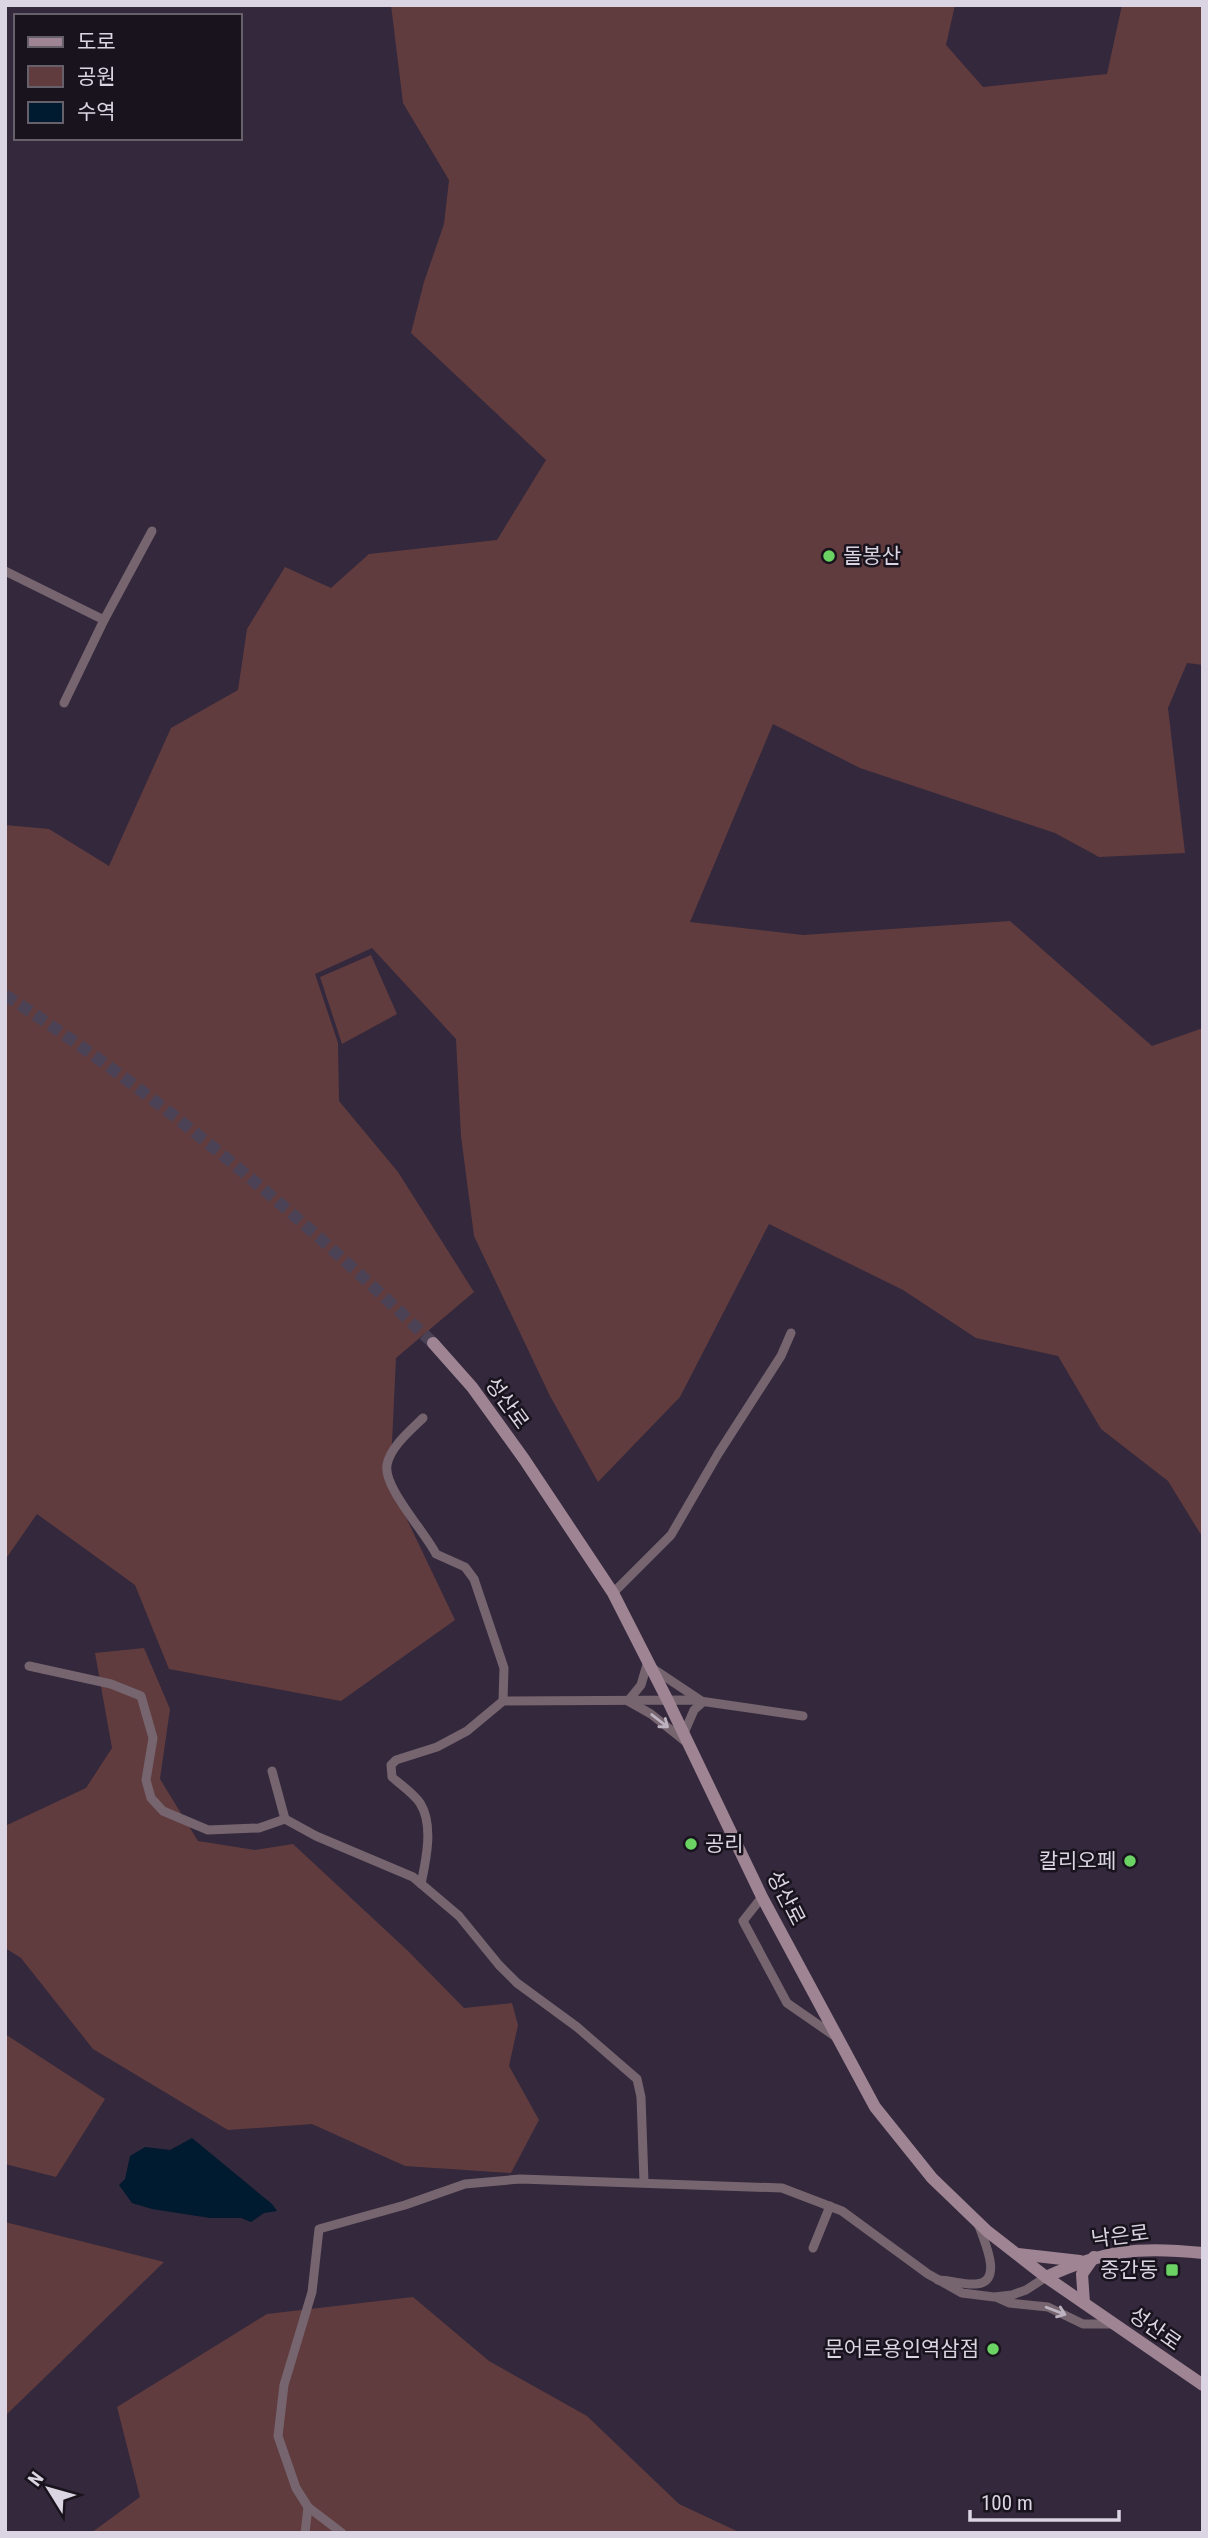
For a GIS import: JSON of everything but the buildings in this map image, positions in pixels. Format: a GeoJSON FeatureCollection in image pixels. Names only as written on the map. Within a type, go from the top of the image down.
{"type":"FeatureCollection","features":[{"type":"Feature","properties":{"kind":"main road","name":"성산로"},"geometry":{"type":"LineString","coordinates":[[433,1343],[472,1387],[524,1459],[613,1593],[687,1739],[762,1897],[875,2107],[932,2178],[978,2222],[1046,2277],[1203,2385]]}},
{"type":"Feature","properties":{"kind":"main road","name":"낙은로"},"geometry":{"type":"LineString","coordinates":[[1046,2277],[1094,2257],[1143,2249],[1203,2253]]}},
{"type":"Feature","properties":{"kind":"main road"},"geometry":{"type":"LineString","coordinates":[[1017,2254],[1080,2262]]}},
{"type":"Feature","properties":{"kind":"main road"},"geometry":{"type":"LineString","coordinates":[[1084,2303],[1082,2274],[1094,2257]]}},
{"type":"Feature","properties":{"kind":"street"},"geometry":{"type":"LineString","coordinates":[[64,703],[104,620],[152,531]]}},
{"type":"Feature","properties":{"kind":"street"},"geometry":{"type":"LineString","coordinates":[[5,571],[104,620]]}},
{"type":"Feature","properties":{"kind":"street"},"geometry":{"type":"LineString","coordinates":[[613,1593],[671,1535],[718,1454],[781,1356],[791,1333]]}},
{"type":"Feature","properties":{"kind":"street"},"geometry":{"type":"LineString","coordinates":[[423,1418],[395,1447],[387,1463],[387,1473],[390,1483],[429,1539],[436,1554],[465,1567],[474,1578],[504,1668],[503,1701]]}},
{"type":"Feature","properties":{"kind":"street"},"geometry":{"type":"LineString","coordinates":[[628,1701],[641,1685],[650,1665],[703,1702]]}},
{"type":"Feature","properties":{"kind":"street"},"geometry":{"type":"LineString","coordinates":[[29,1666],[99,1681],[141,1696],[153,1738],[146,1780],[151,1798],[163,1811],[208,1830],[259,1828],[285,1819],[328,1841],[413,1877],[459,1916],[517,1983],[577,2027],[637,2079],[641,2097],[644,2182]]}},
{"type":"Feature","properties":{"kind":"street"},"geometry":{"type":"LineString","coordinates":[[421,1884],[428,1826],[419,1800],[392,1777],[391,1765],[396,1760],[437,1747],[467,1731],[503,1701],[703,1702],[803,1716]]}},
{"type":"Feature","properties":{"kind":"street"},"geometry":{"type":"LineString","coordinates":[[628,1701],[687,1739],[694,1710],[703,1702]]}},
{"type":"Feature","properties":{"kind":"street"},"geometry":{"type":"LineString","coordinates":[[272,1770],[285,1819]]}},
{"type":"Feature","properties":{"kind":"street"},"geometry":{"type":"LineString","coordinates":[[762,1897],[743,1921],[787,2003],[838,2038]]}},
{"type":"Feature","properties":{"kind":"street"},"geometry":{"type":"LineString","coordinates":[[342,2533],[308,2507],[296,2488],[278,2436],[284,2385],[312,2292],[319,2229],[465,2185],[520,2179],[782,2188],[842,2211],[938,2280],[962,2293],[976,2297],[997,2297],[1026,2290],[1046,2277]]}},
{"type":"Feature","properties":{"kind":"street"},"geometry":{"type":"LineString","coordinates":[[813,2248],[830,2206]]}},
{"type":"Feature","properties":{"kind":"street"},"geometry":{"type":"LineString","coordinates":[[938,2280],[976,2284],[988,2280],[991,2263],[978,2222]]}},
{"type":"Feature","properties":{"kind":"street"},"geometry":{"type":"LineString","coordinates":[[997,2297],[1009,2303],[1048,2307],[1083,2324],[1114,2324]]}},
{"type":"Feature","properties":{"kind":"street"},"geometry":{"type":"LineString","coordinates":[[305,2533],[308,2507]]}},
{"type":"Feature","properties":{"kind":"green space"},"geometry":{"type":"Polygon","coordinates":[[[391,5],[955,5],[946,45],[983,87],[1107,74],[1122,5],[1203,5],[1203,665],[1187,663],[1168,708],[1185,853],[1099,857],[1055,833],[860,768],[773,724],[690,922],[803,935],[1010,921],[1152,1046],[1203,1028],[1203,1538],[1168,1481],[1101,1429],[1058,1356],[976,1338],[903,1290],[769,1224],[680,1397],[598,1482],[550,1396],[474,1236],[461,1136],[456,1039],[372,948],[315,974],[338,1043],[339,1101],[398,1172],[474,1292],[396,1358],[390,1484],[455,1620],[341,1701],[169,1669],[135,1585],[37,1514],[5,1560],[5,825],[49,829],[109,866],[171,728],[238,690],[247,629],[285,567],[331,588],[369,554],[497,540],[546,460],[411,333],[424,282],[444,224],[449,180],[403,103],[391,5]]]}},
{"type":"Feature","properties":{"kind":"green space"},"geometry":{"type":"Polygon","coordinates":[[[371,955],[397,1014],[342,1044],[320,977],[371,955]]]}},
{"type":"Feature","properties":{"kind":"green space"},"geometry":{"type":"Polygon","coordinates":[[[144,1648],[170,1709],[160,1779],[198,1841],[255,1850],[293,1844],[408,1951],[464,2008],[512,2003],[518,2025],[509,2066],[539,2120],[511,2173],[405,2166],[312,2124],[228,2130],[93,2049],[21,1958],[5,1948],[5,1826],[86,1788],[112,1748],[95,1653],[144,1648]]]}},
{"type":"Feature","properties":{"kind":"green space"},"geometry":{"type":"Polygon","coordinates":[[[5,2034],[105,2099],[56,2177],[5,2164],[5,2034]]]}},
{"type":"Feature","properties":{"kind":"green space"},"geometry":{"type":"Polygon","coordinates":[[[5,2222],[164,2262],[5,2416],[5,2222]]]}},
{"type":"Feature","properties":{"kind":"green space"},"geometry":{"type":"Polygon","coordinates":[[[413,2297],[489,2361],[587,2416],[679,2504],[741,2533],[91,2533],[140,2497],[117,2407],[267,2314],[413,2297]]]}},
{"type":"Feature","properties":{"kind":"water"},"geometry":{"type":"Polygon","coordinates":[[[192,2138],[277,2211],[264,2213],[251,2222],[241,2218],[210,2218],[152,2209],[132,2203],[119,2185],[125,2179],[130,2156],[145,2147],[170,2150],[192,2138]]]}},
{"type":"Feature","properties":{"kind":"tunnel"},"geometry":{"type":"LineString","coordinates":[[5,995],[119,1074],[227,1159],[332,1249],[433,1343]]}},
{"type":"Feature","properties":{"kind":"place","name":"돌봉산"},"geometry":{"type":"Point","coordinates":[829,556]}},
{"type":"Feature","properties":{"kind":"place","name":"공리"},"geometry":{"type":"Point","coordinates":[691,1844]}},
{"type":"Feature","properties":{"kind":"place","name":"칼리오페"},"geometry":{"type":"Point","coordinates":[1130,1861]}},
{"type":"Feature","properties":{"kind":"place","name":"중간동"},"geometry":{"type":"Point","coordinates":[1172,2270]}},
{"type":"Feature","properties":{"kind":"place","name":"문어로용인역삼점"},"geometry":{"type":"Point","coordinates":[993,2349]}}]}
